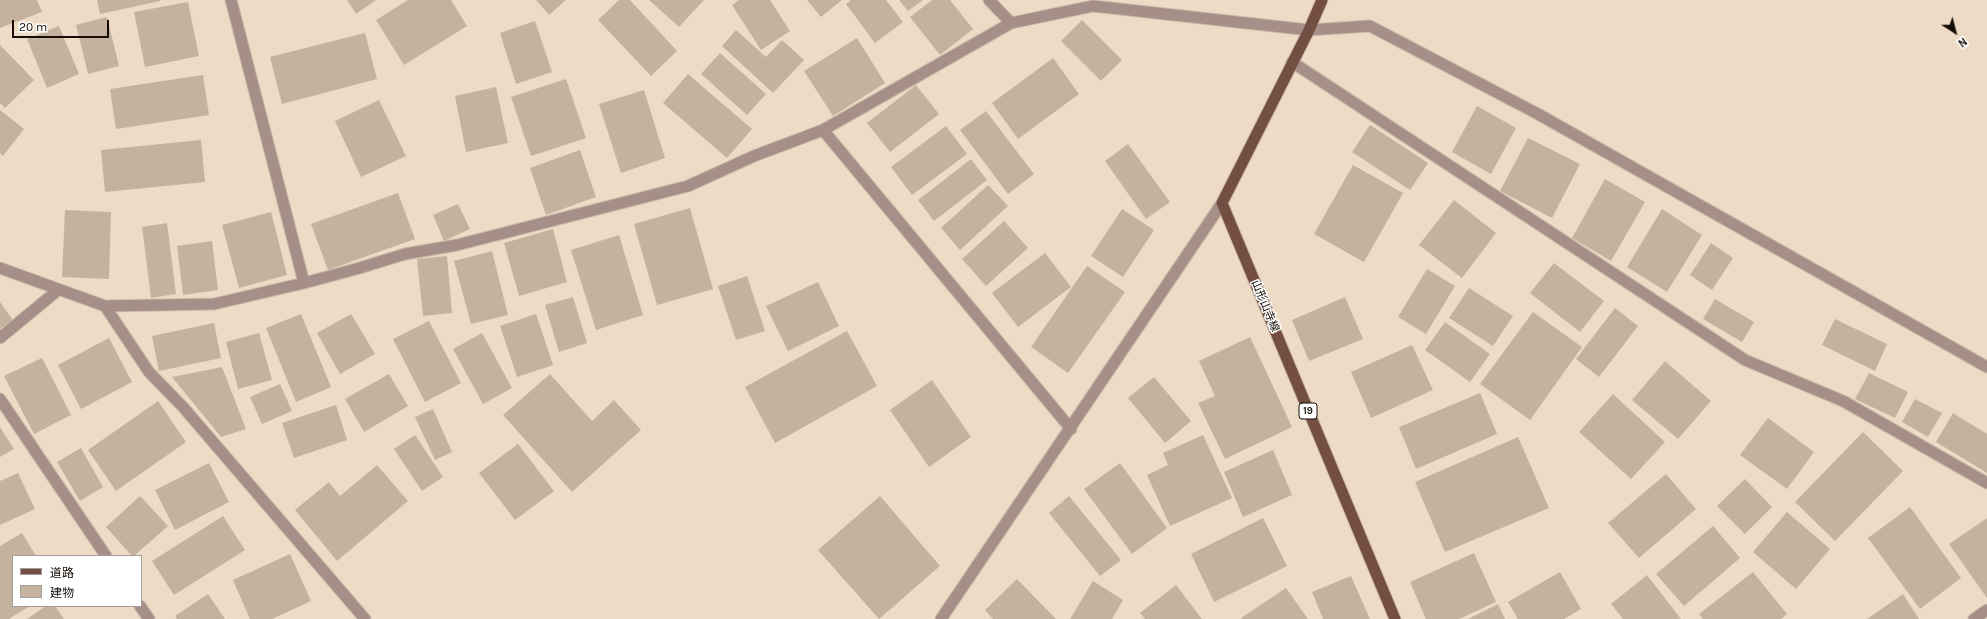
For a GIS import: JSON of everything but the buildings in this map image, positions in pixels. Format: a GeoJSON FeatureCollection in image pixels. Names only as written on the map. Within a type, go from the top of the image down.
{"type":"FeatureCollection","features":[{"type":"Feature","properties":{"kind":"main road"},"geometry":{"type":"LineString","coordinates":[[1222,203],[1309,30],[1322,0]]}},
{"type":"Feature","properties":{"kind":"main road","name":"山形山寺線"},"geometry":{"type":"LineString","coordinates":[[1222,203],[1395,619]]}},
{"type":"Feature","properties":{"kind":"street"},"geometry":{"type":"LineString","coordinates":[[231,0],[304,282]]}},
{"type":"Feature","properties":{"kind":"street"},"geometry":{"type":"LineString","coordinates":[[989,0],[1011,23]]}},
{"type":"Feature","properties":{"kind":"street"},"geometry":{"type":"LineString","coordinates":[[0,268],[105,306],[214,304],[356,270],[405,254],[457,245],[688,186],[754,156],[823,130],[1011,23],[1093,6],[1309,30],[1370,26],[1538,114],[1987,367]]}},
{"type":"Feature","properties":{"kind":"street"},"geometry":{"type":"LineString","coordinates":[[1292,62],[1745,360],[1843,401],[1987,483]]}},
{"type":"Feature","properties":{"kind":"street"},"geometry":{"type":"LineString","coordinates":[[823,130],[1071,429]]}},
{"type":"Feature","properties":{"kind":"street"},"geometry":{"type":"LineString","coordinates":[[941,619],[1071,429],[1222,203]]}},
{"type":"Feature","properties":{"kind":"street"},"geometry":{"type":"LineString","coordinates":[[0,338],[58,290]]}},
{"type":"Feature","properties":{"kind":"street"},"geometry":{"type":"LineString","coordinates":[[105,306],[149,372],[183,407],[365,619]]}},
{"type":"Feature","properties":{"kind":"street"},"geometry":{"type":"LineString","coordinates":[[0,399],[105,555]]}},
{"type":"Feature","properties":{"kind":"street"},"geometry":{"type":"LineString","coordinates":[[141,607],[149,619]]}},
{"type":"Feature","properties":{"kind":"street"},"geometry":{"type":"LineString","coordinates":[[1974,619],[1987,610]]}}]}
